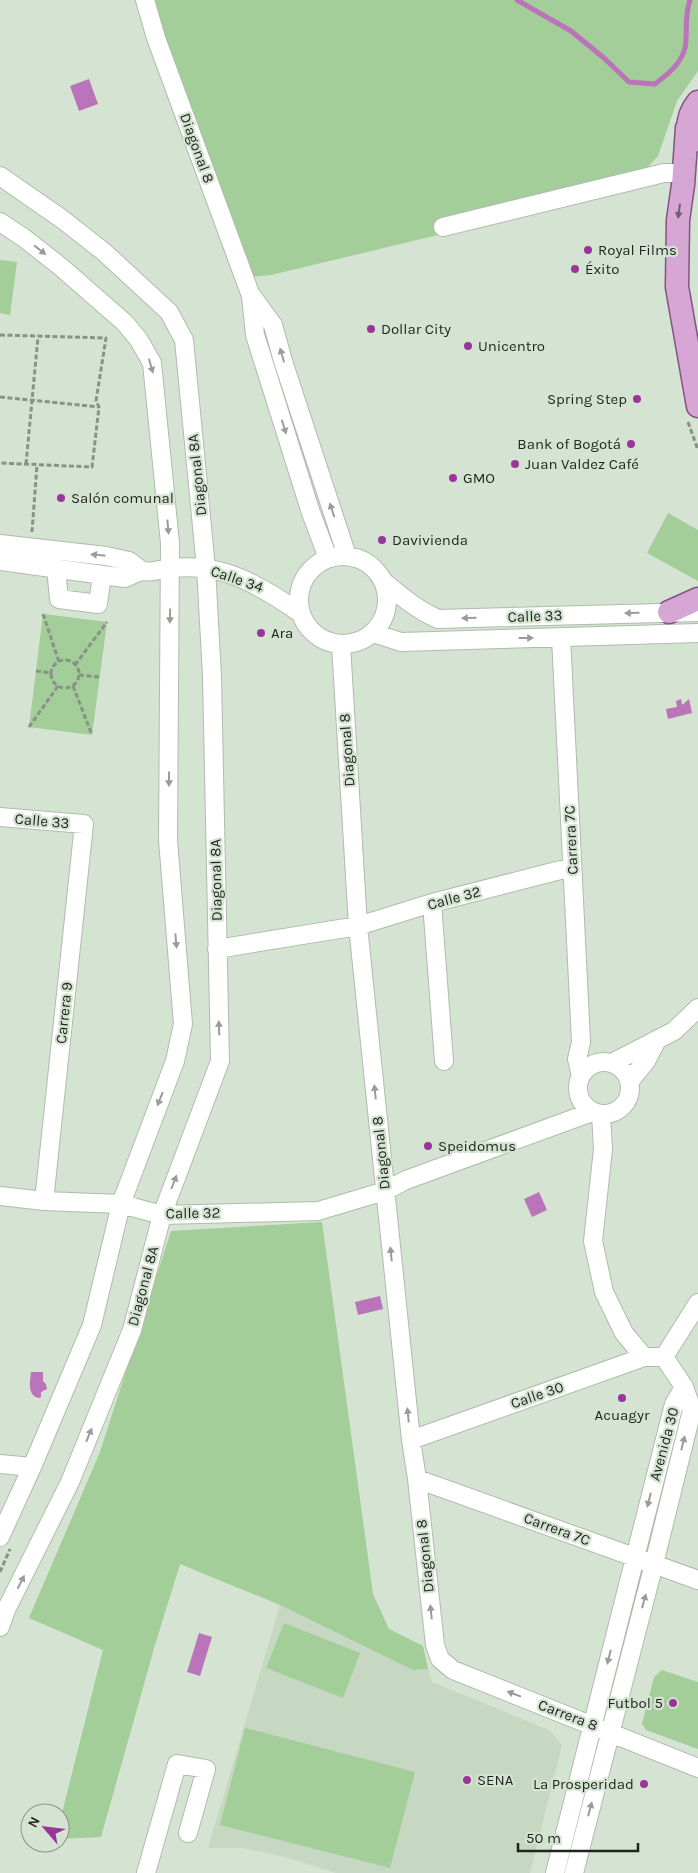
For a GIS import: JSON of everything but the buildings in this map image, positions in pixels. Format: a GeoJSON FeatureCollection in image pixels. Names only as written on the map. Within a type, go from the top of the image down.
{"type":"FeatureCollection","features":[{"type":"Feature","properties":{"kind":"main road"},"geometry":{"type":"LineString","coordinates":[[698,102],[692,111],[687,128],[691,165],[678,220],[677,287],[698,406]]}},
{"type":"Feature","properties":{"kind":"main road"},"geometry":{"type":"LineString","coordinates":[[669,612],[698,599]]}},
{"type":"Feature","properties":{"kind":"street","name":"Diagonal 8"},"geometry":{"type":"LineString","coordinates":[[145,0],[156,38],[251,296],[255,334],[311,513],[328,558]]}},
{"type":"Feature","properties":{"kind":"street"},"geometry":{"type":"LineString","coordinates":[[443,228],[691,165]]}},
{"type":"Feature","properties":{"kind":"street","name":"Diagonal 8A"},"geometry":{"type":"LineString","coordinates":[[0,176],[62,219],[104,252],[169,312],[184,340],[206,568],[212,676],[220,1061],[162,1215],[132,1330],[70,1482],[6,1610],[0,1626]]}},
{"type":"Feature","properties":{"kind":"street"},"geometry":{"type":"LineString","coordinates":[[0,222],[61,267],[125,323],[139,340],[152,364],[170,543],[168,840],[184,1024],[175,1060],[121,1204],[92,1325],[32,1467],[6,1541]]}},
{"type":"Feature","properties":{"kind":"street","name":"Diagonal 8"},"geometry":{"type":"LineString","coordinates":[[251,296],[274,325],[283,361],[347,556]]}},
{"type":"Feature","properties":{"kind":"street"},"geometry":{"type":"LineString","coordinates":[[0,544],[106,556],[128,561],[142,571]]}},
{"type":"Feature","properties":{"kind":"street"},"geometry":{"type":"LineString","coordinates":[[347,556],[360,559],[380,575],[384,582],[388,600],[386,613],[374,633],[361,642],[341,645],[327,642],[315,636],[306,626],[298,603],[302,584],[308,573],[317,564],[328,558],[347,556]]}},
{"type":"Feature","properties":{"kind":"street","name":"Calle 34"},"geometry":{"type":"LineString","coordinates":[[0,561],[124,578],[142,571],[148,572],[169,568],[206,568],[240,578],[268,590],[302,584]]}},
{"type":"Feature","properties":{"kind":"street"},"geometry":{"type":"LineString","coordinates":[[56,568],[59,599],[98,604],[102,575]]}},
{"type":"Feature","properties":{"kind":"street","name":"Calle 33"},"geometry":{"type":"LineString","coordinates":[[384,582],[413,606],[425,614],[438,619],[698,612]]}},
{"type":"Feature","properties":{"kind":"street"},"geometry":{"type":"LineString","coordinates":[[268,590],[300,613]]}},
{"type":"Feature","properties":{"kind":"street","name":"Calle 33"},"geometry":{"type":"LineString","coordinates":[[374,633],[401,642],[698,633]]}},
{"type":"Feature","properties":{"kind":"street","name":"Carrera 7C"},"geometry":{"type":"LineString","coordinates":[[561,637],[581,1042],[577,1059],[579,1084]]}},
{"type":"Feature","properties":{"kind":"street","name":"Diagonal 8"},"geometry":{"type":"LineString","coordinates":[[341,645],[358,926],[411,1440],[435,1645],[440,1659]]}},
{"type":"Feature","properties":{"kind":"street","name":"Calle 33"},"geometry":{"type":"LineString","coordinates":[[0,817],[84,824]]}},
{"type":"Feature","properties":{"kind":"street","name":"Carrera 9"},"geometry":{"type":"LineString","coordinates":[[44,1201],[84,824]]}},
{"type":"Feature","properties":{"kind":"street","name":"Calle 32"},"geometry":{"type":"LineString","coordinates":[[217,948],[358,926],[432,903],[572,866]]}},
{"type":"Feature","properties":{"kind":"street"},"geometry":{"type":"LineString","coordinates":[[432,903],[444,1061]]}},
{"type":"Feature","properties":{"kind":"street"},"geometry":{"type":"LineString","coordinates":[[559,1124],[585,1070],[605,1063],[674,1031],[698,1008]]}},
{"type":"Feature","properties":{"kind":"street"},"geometry":{"type":"LineString","coordinates":[[629,1082],[646,1061],[657,1040]]}},
{"type":"Feature","properties":{"kind":"street"},"geometry":{"type":"LineString","coordinates":[[581,1042],[605,1063],[620,1068],[626,1074],[629,1082],[628,1096],[603,1149]]}},
{"type":"Feature","properties":{"kind":"street"},"geometry":{"type":"LineString","coordinates":[[579,1084],[584,1106],[596,1113],[610,1113],[618,1110],[624,1103]]}},
{"type":"Feature","properties":{"kind":"street"},"geometry":{"type":"LineString","coordinates":[[596,1113],[603,1149],[593,1241],[604,1292],[624,1333],[644,1357]]}},
{"type":"Feature","properties":{"kind":"street","name":"Calle 32"},"geometry":{"type":"LineString","coordinates":[[0,1196],[44,1201],[121,1204],[162,1215],[318,1211],[385,1191],[406,1180],[559,1124],[596,1113]]}},
{"type":"Feature","properties":{"kind":"street"},"geometry":{"type":"LineString","coordinates":[[691,1388],[664,1357],[698,1303]]}},
{"type":"Feature","properties":{"kind":"street","name":"Calle 30"},"geometry":{"type":"LineString","coordinates":[[411,1440],[644,1357],[664,1357]]}},
{"type":"Feature","properties":{"kind":"street","name":"Avenida 30"},"geometry":{"type":"LineString","coordinates":[[555,1873],[674,1404],[691,1388]]}},
{"type":"Feature","properties":{"kind":"street","name":"Avenida 30"},"geometry":{"type":"LineString","coordinates":[[574,1873],[692,1410],[691,1388]]}},
{"type":"Feature","properties":{"kind":"street"},"geometry":{"type":"LineString","coordinates":[[0,1464],[32,1467]]}},
{"type":"Feature","properties":{"kind":"street","name":"Carrera 7C"},"geometry":{"type":"LineString","coordinates":[[417,1479],[698,1580]]}},
{"type":"Feature","properties":{"kind":"street","name":"Carrera 8"},"geometry":{"type":"LineString","coordinates":[[440,1659],[453,1670],[698,1768]]}},
{"type":"Feature","properties":{"kind":"street"},"geometry":{"type":"LineString","coordinates":[[146,1873],[178,1764],[206,1769],[188,1833]]}},
{"type":"Feature","properties":{"kind":"path"},"geometry":{"type":"LineString","coordinates":[[0,335],[106,338],[96,401],[99,407],[92,467],[0,463]]}},
{"type":"Feature","properties":{"kind":"path"},"geometry":{"type":"LineString","coordinates":[[26,464],[38,337]]}},
{"type":"Feature","properties":{"kind":"path"},"geometry":{"type":"LineString","coordinates":[[0,397],[99,407]]}},
{"type":"Feature","properties":{"kind":"path"},"geometry":{"type":"LineString","coordinates":[[31,537],[37,465]]}},
{"type":"Feature","properties":{"kind":"path"},"geometry":{"type":"LineString","coordinates":[[43,614],[59,662]]}},
{"type":"Feature","properties":{"kind":"path"},"geometry":{"type":"LineString","coordinates":[[75,665],[107,622]]}},
{"type":"Feature","properties":{"kind":"path"},"geometry":{"type":"LineString","coordinates":[[68,661],[75,665],[79,675],[73,686],[66,688],[58,686],[53,680],[52,673],[55,665],[59,662],[68,661]]}},
{"type":"Feature","properties":{"kind":"path"},"geometry":{"type":"LineString","coordinates":[[36,671],[52,673]]}},
{"type":"Feature","properties":{"kind":"path"},"geometry":{"type":"LineString","coordinates":[[79,675],[100,677]]}},
{"type":"Feature","properties":{"kind":"path"},"geometry":{"type":"LineString","coordinates":[[29,727],[58,686]]}},
{"type":"Feature","properties":{"kind":"path"},"geometry":{"type":"LineString","coordinates":[[73,686],[92,735]]}},
{"type":"Feature","properties":{"kind":"path"},"geometry":{"type":"LineString","coordinates":[[0,1572],[6,1541]]}},
{"type":"Feature","properties":{"kind":"shaded area"},"geometry":{"type":"Polygon","coordinates":[[[89,79],[98,104],[79,111],[70,86],[89,79]]]}},
{"type":"Feature","properties":{"kind":"shaded area"},"geometry":{"type":"Polygon","coordinates":[[[681,699],[682,705],[689,699],[692,713],[668,719],[666,709],[677,707],[676,701],[681,699]]]}},
{"type":"Feature","properties":{"kind":"shaded area"},"geometry":{"type":"Polygon","coordinates":[[[539,1192],[547,1210],[532,1217],[524,1199],[539,1192]]]}},
{"type":"Feature","properties":{"kind":"shaded area"},"geometry":{"type":"Polygon","coordinates":[[[380,1296],[383,1309],[358,1315],[355,1302],[380,1296]]]}},
{"type":"Feature","properties":{"kind":"shaded area"},"geometry":{"type":"Polygon","coordinates":[[[31,1372],[43,1372],[43,1381],[47,1389],[41,1392],[41,1397],[39,1398],[31,1391],[31,1372]]]}},
{"type":"Feature","properties":{"kind":"shaded area"},"geometry":{"type":"Polygon","coordinates":[[[280,1605],[413,1670],[428,1669],[432,1682],[549,1730],[562,1745],[530,1873],[336,1873],[285,1857],[242,1848],[208,1848],[280,1605]]]}},
{"type":"Feature","properties":{"kind":"shaded area"},"geometry":{"type":"Polygon","coordinates":[[[199,1633],[212,1637],[200,1676],[187,1672],[199,1633]]]}},
{"type":"Feature","properties":{"kind":"green space"},"geometry":{"type":"Polygon","coordinates":[[[145,0],[698,0],[698,71],[677,101],[658,156],[626,190],[271,275],[239,278],[145,0]]]}},
{"type":"Feature","properties":{"kind":"green space"},"geometry":{"type":"Polygon","coordinates":[[[0,260],[17,262],[10,315],[0,313],[0,260]]]}},
{"type":"Feature","properties":{"kind":"green space"},"geometry":{"type":"Polygon","coordinates":[[[668,513],[698,530],[698,581],[647,553],[668,513]]]}},
{"type":"Feature","properties":{"kind":"green space"},"geometry":{"type":"Polygon","coordinates":[[[43,614],[107,622],[92,735],[29,727],[43,614]]]}},
{"type":"Feature","properties":{"kind":"green space"},"geometry":{"type":"Polygon","coordinates":[[[322,1222],[373,1594],[389,1629],[423,1646],[428,1669],[413,1670],[280,1605],[180,1564],[101,1837],[70,1839],[70,1803],[65,1803],[103,1650],[29,1618],[100,1452],[171,1231],[322,1222]]]}},
{"type":"Feature","properties":{"kind":"green space"},"geometry":{"type":"Polygon","coordinates":[[[284,1623],[360,1653],[343,1698],[266,1668],[284,1623]]]}},
{"type":"Feature","properties":{"kind":"green space","name":"Futbol 5"},"geometry":{"type":"Polygon","coordinates":[[[662,1670],[698,1682],[698,1749],[646,1730],[642,1724],[654,1677],[662,1670]]]}},
{"type":"Feature","properties":{"kind":"green space"},"geometry":{"type":"Polygon","coordinates":[[[245,1728],[415,1772],[390,1868],[220,1825],[245,1728]]]}},
{"type":"Feature","properties":{"kind":"waterway"},"geometry":{"type":"LineString","coordinates":[[517,0],[571,31],[604,58],[629,82],[655,84],[673,69],[683,54],[690,0]]}},
{"type":"Feature","properties":{"kind":"place","name":"Royal Films"},"geometry":{"type":"Point","coordinates":[588,250]}},
{"type":"Feature","properties":{"kind":"place","name":"Éxito"},"geometry":{"type":"Point","coordinates":[575,269]}},
{"type":"Feature","properties":{"kind":"place","name":"Dollar City"},"geometry":{"type":"Point","coordinates":[371,329]}},
{"type":"Feature","properties":{"kind":"place","name":"Unicentro"},"geometry":{"type":"Point","coordinates":[468,346]}},
{"type":"Feature","properties":{"kind":"place","name":"Spring Step"},"geometry":{"type":"Point","coordinates":[637,399]}},
{"type":"Feature","properties":{"kind":"place","name":"Bank of Bogotá"},"geometry":{"type":"Point","coordinates":[631,444]}},
{"type":"Feature","properties":{"kind":"place","name":"Juan Valdez Café"},"geometry":{"type":"Point","coordinates":[515,464]}},
{"type":"Feature","properties":{"kind":"place","name":"GMO"},"geometry":{"type":"Point","coordinates":[453,478]}},
{"type":"Feature","properties":{"kind":"place","name":"Salón comunal"},"geometry":{"type":"Point","coordinates":[61,498]}},
{"type":"Feature","properties":{"kind":"place","name":"Davivienda"},"geometry":{"type":"Point","coordinates":[382,540]}},
{"type":"Feature","properties":{"kind":"place","name":"Ara"},"geometry":{"type":"Point","coordinates":[261,633]}},
{"type":"Feature","properties":{"kind":"place","name":"Speidomus"},"geometry":{"type":"Point","coordinates":[428,1146]}},
{"type":"Feature","properties":{"kind":"place","name":"Acuagyr"},"geometry":{"type":"Point","coordinates":[622,1398]}},
{"type":"Feature","properties":{"kind":"place","name":"Futbol 5"},"geometry":{"type":"Point","coordinates":[673,1703]}},
{"type":"Feature","properties":{"kind":"place","name":"SENA"},"geometry":{"type":"Point","coordinates":[467,1780]}},
{"type":"Feature","properties":{"kind":"place","name":"La Prosperidad"},"geometry":{"type":"Point","coordinates":[644,1784]}}]}
